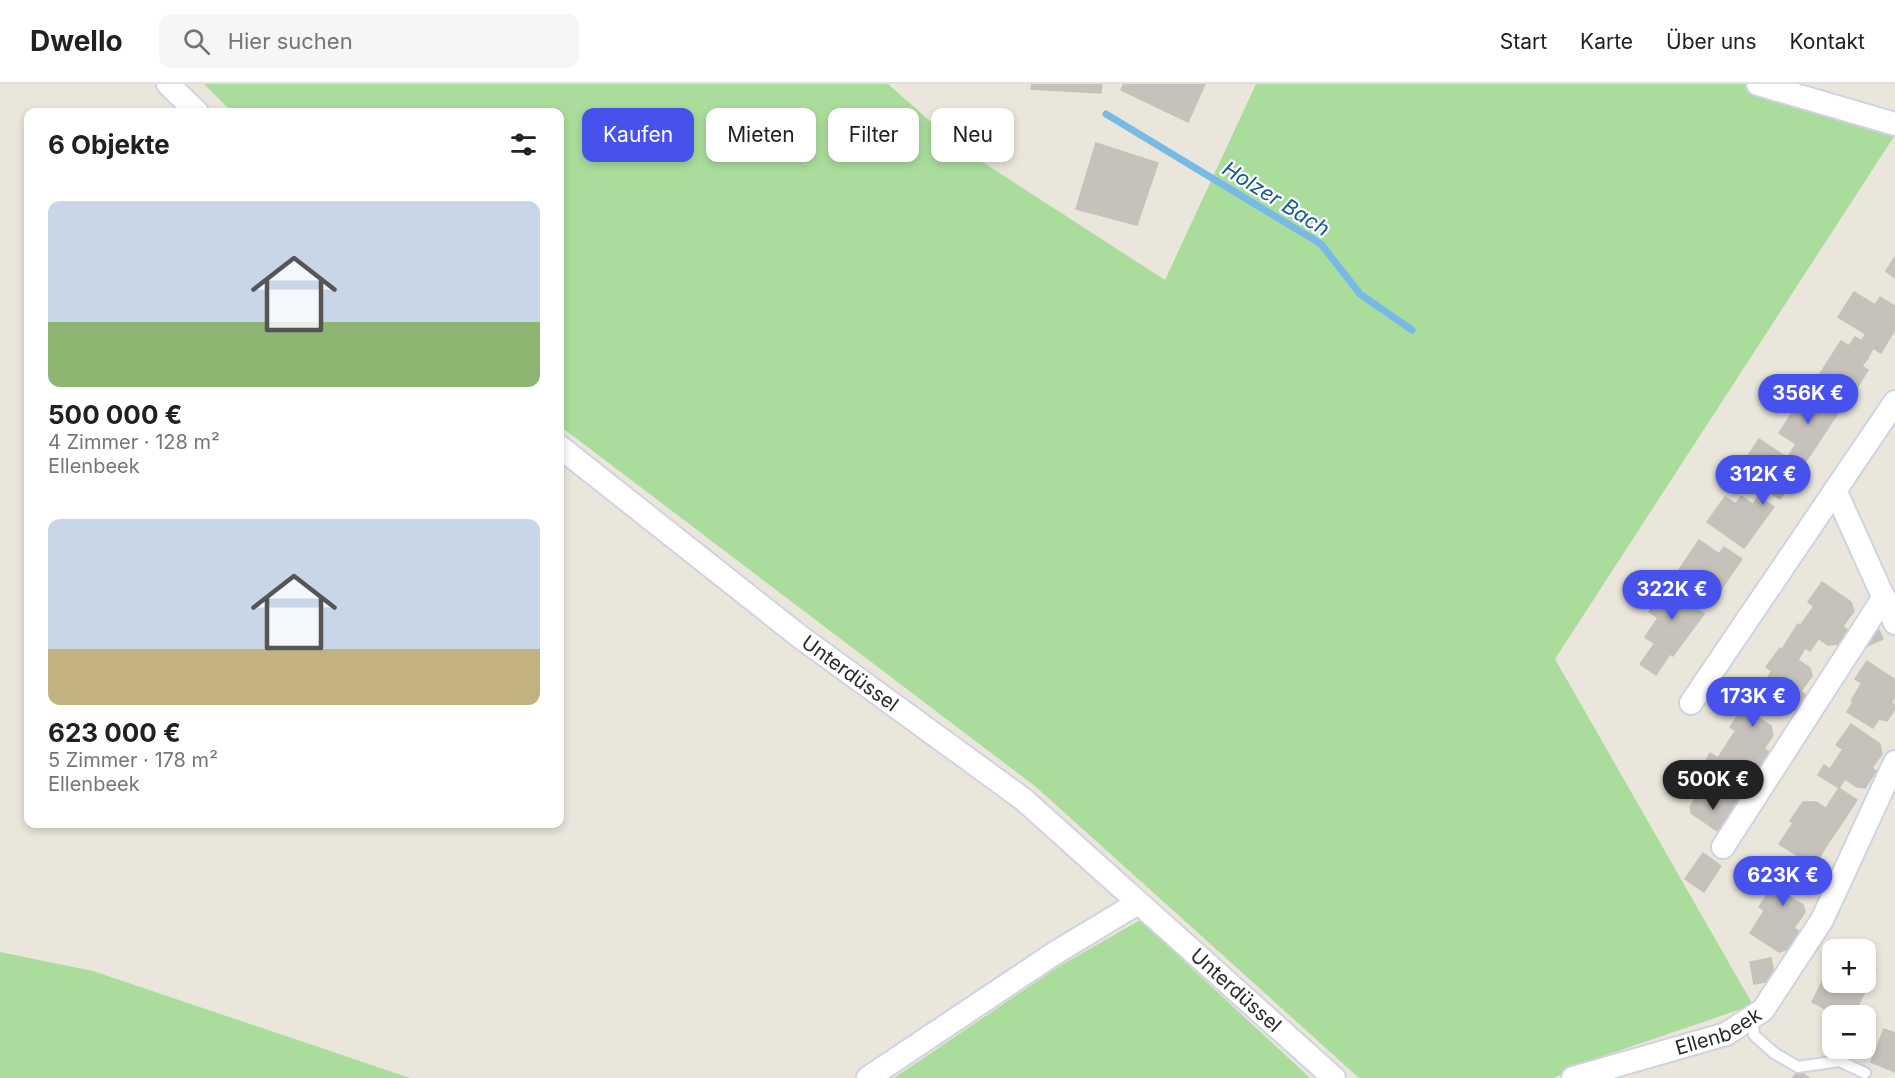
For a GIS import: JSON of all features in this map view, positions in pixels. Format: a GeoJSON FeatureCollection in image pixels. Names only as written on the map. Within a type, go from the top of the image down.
{"type":"FeatureCollection","features":[{"type":"Feature","properties":{"kind":"street"},"geometry":{"type":"LineString","coordinates":[[168,84],[193,108]]}},
{"type":"Feature","properties":{"kind":"street"},"geometry":{"type":"LineString","coordinates":[[1758,84],[1895,124]]}},
{"type":"Feature","properties":{"kind":"street"},"geometry":{"type":"LineString","coordinates":[[1690,703],[1895,402]]}},
{"type":"Feature","properties":{"kind":"street","name":"Unterdüssel"},"geometry":{"type":"LineString","coordinates":[[564,450],[799,636],[1023,799],[1334,1078]]}},
{"type":"Feature","properties":{"kind":"street"},"geometry":{"type":"LineString","coordinates":[[1835,490],[1895,623]]}},
{"type":"Feature","properties":{"kind":"street"},"geometry":{"type":"LineString","coordinates":[[1723,847],[1884,597]]}},
{"type":"Feature","properties":{"kind":"street","name":"Ellenbeek"},"geometry":{"type":"LineString","coordinates":[[1573,1078],[1726,1034],[1763,1010],[1822,920],[1895,762]]}},
{"type":"Feature","properties":{"kind":"street"},"geometry":{"type":"LineString","coordinates":[[868,1078],[1055,953],[1138,903]]}},
{"type":"Feature","properties":{"kind":"lane"},"geometry":{"type":"LineString","coordinates":[[1752,1017],[1754,1035],[1774,1053],[1797,1068],[1839,1061],[1865,1073]]}},
{"type":"Feature","properties":{"kind":"green space"},"geometry":{"type":"Polygon","coordinates":[[[204,84],[888,84],[915,108],[828,108],[828,162],[919,162],[919,112],[931,122],[931,162],[982,162],[1165,280],[1256,84],[1754,84],[1895,123],[1895,135],[1555,659],[1753,1005],[1580,1064],[1554,1078],[1359,1078],[1036,787],[564,429],[564,108],[228,108],[204,84]]]}},
{"type":"Feature","properties":{"kind":"green space"},"geometry":{"type":"Polygon","coordinates":[[[1140,920],[1310,1078],[894,1078],[1058,967],[1140,920]]]}},
{"type":"Feature","properties":{"kind":"green space"},"geometry":{"type":"Polygon","coordinates":[[[0,952],[93,971],[410,1078],[0,1078],[0,952]]]}},
{"type":"Feature","properties":{"kind":"building"},"geometry":{"type":"Polygon","coordinates":[[[1032,84],[1102,84],[1101,93],[1031,89],[1032,84]]]}},
{"type":"Feature","properties":{"kind":"building"},"geometry":{"type":"Polygon","coordinates":[[[1124,84],[1205,84],[1188,122],[1121,90],[1124,84]]]}},
{"type":"Feature","properties":{"kind":"building"},"geometry":{"type":"Polygon","coordinates":[[[1096,143],[1158,163],[1137,225],[1076,209],[1096,143]]]}},
{"type":"Feature","properties":{"kind":"building"},"geometry":{"type":"Polygon","coordinates":[[[1895,257],[1895,278],[1886,271],[1895,257]]]}},
{"type":"Feature","properties":{"kind":"building"},"geometry":{"type":"Polygon","coordinates":[[[1854,292],[1875,305],[1880,297],[1895,306],[1895,330],[1885,346],[1838,317],[1854,292]]]}},
{"type":"Feature","properties":{"kind":"building"},"geometry":{"type":"Polygon","coordinates":[[[1866,334],[1885,346],[1881,353],[1861,341],[1866,334]]]}},
{"type":"Feature","properties":{"kind":"building"},"geometry":{"type":"Polygon","coordinates":[[[1855,337],[1873,348],[1868,358],[1849,346],[1855,337]]]}},
{"type":"Feature","properties":{"kind":"building"},"geometry":{"type":"Polygon","coordinates":[[[1841,341],[1868,358],[1862,366],[1868,370],[1854,393],[1821,372],[1841,341]]]}},
{"type":"Feature","properties":{"kind":"building"},"geometry":{"type":"Polygon","coordinates":[[[1821,372],[1835,380],[1828,390],[1815,382],[1821,372]]]}},
{"type":"Feature","properties":{"kind":"building"},"geometry":{"type":"Polygon","coordinates":[[[1827,397],[1842,407],[1836,416],[1821,406],[1827,397]]]}},
{"type":"Feature","properties":{"kind":"building"},"geometry":{"type":"Polygon","coordinates":[[[1809,398],[1836,416],[1811,454],[1779,433],[1797,405],[1802,408],[1809,398]]]}},
{"type":"Feature","properties":{"kind":"building"},"geometry":{"type":"Polygon","coordinates":[[[1759,439],[1801,467],[1780,499],[1738,471],[1759,439]]]}},
{"type":"Feature","properties":{"kind":"building"},"geometry":{"type":"Polygon","coordinates":[[[1796,444],[1811,454],[1801,467],[1787,458],[1796,444]]]}},
{"type":"Feature","properties":{"kind":"building"},"geometry":{"type":"Polygon","coordinates":[[[1741,496],[1768,515],[1744,548],[1707,522],[1725,497],[1736,504],[1741,496]]]}},
{"type":"Feature","properties":{"kind":"building"},"geometry":{"type":"Polygon","coordinates":[[[1758,496],[1774,507],[1768,515],[1753,504],[1758,496]]]}},
{"type":"Feature","properties":{"kind":"building"},"geometry":{"type":"Polygon","coordinates":[[[1699,540],[1737,566],[1714,600],[1676,574],[1699,540]]]}},
{"type":"Feature","properties":{"kind":"building"},"geometry":{"type":"Polygon","coordinates":[[[1724,547],[1742,559],[1737,566],[1719,554],[1724,547]]]}},
{"type":"Feature","properties":{"kind":"building"},"geometry":{"type":"Polygon","coordinates":[[[1822,582],[1851,602],[1854,611],[1843,626],[1808,602],[1822,582]]]}},
{"type":"Feature","properties":{"kind":"building"},"geometry":{"type":"Polygon","coordinates":[[[1665,587],[1704,614],[1673,656],[1645,637],[1658,618],[1649,612],[1665,587]]]}},
{"type":"Feature","properties":{"kind":"building"},"geometry":{"type":"Polygon","coordinates":[[[1814,606],[1848,630],[1838,644],[1828,645],[1800,626],[1814,606]]]}},
{"type":"Feature","properties":{"kind":"building"},"geometry":{"type":"Polygon","coordinates":[[[1875,622],[1883,639],[1867,646],[1863,638],[1875,622]]]}},
{"type":"Feature","properties":{"kind":"building"},"geometry":{"type":"Polygon","coordinates":[[[1798,624],[1819,638],[1810,651],[1805,648],[1798,660],[1782,649],[1798,624]]]}},
{"type":"Feature","properties":{"kind":"building"},"geometry":{"type":"Polygon","coordinates":[[[1655,643],[1670,654],[1656,675],[1640,664],[1655,643]]]}},
{"type":"Feature","properties":{"kind":"building"},"geometry":{"type":"Polygon","coordinates":[[[1780,648],[1810,668],[1812,676],[1801,691],[1766,667],[1780,648]]]}},
{"type":"Feature","properties":{"kind":"building"},"geometry":{"type":"Polygon","coordinates":[[[1867,661],[1895,680],[1895,697],[1891,703],[1855,679],[1867,661]]]}},
{"type":"Feature","properties":{"kind":"building"},"geometry":{"type":"Polygon","coordinates":[[[1772,671],[1806,695],[1796,710],[1787,711],[1758,691],[1772,671]]]}},
{"type":"Feature","properties":{"kind":"building"},"geometry":{"type":"Polygon","coordinates":[[[1861,684],[1895,705],[1887,721],[1879,719],[1851,701],[1861,684]]]}},
{"type":"Feature","properties":{"kind":"building"},"geometry":{"type":"Polygon","coordinates":[[[1853,702],[1879,719],[1873,728],[1847,712],[1853,702]]]}},
{"type":"Feature","properties":{"kind":"building"},"geometry":{"type":"Polygon","coordinates":[[[1743,708],[1771,726],[1773,735],[1764,749],[1730,727],[1743,708]]]}},
{"type":"Feature","properties":{"kind":"building"},"geometry":{"type":"Polygon","coordinates":[[[1851,724],[1880,744],[1882,754],[1872,768],[1836,745],[1851,724]]]}},
{"type":"Feature","properties":{"kind":"building"},"geometry":{"type":"Polygon","coordinates":[[[1736,730],[1769,752],[1760,766],[1750,767],[1723,750],[1736,730]]]}},
{"type":"Feature","properties":{"kind":"building"},"geometry":{"type":"Polygon","coordinates":[[[1843,749],[1876,771],[1865,788],[1857,787],[1830,769],[1843,749]]]}},
{"type":"Feature","properties":{"kind":"building"},"geometry":{"type":"Polygon","coordinates":[[[1723,750],[1741,761],[1736,769],[1733,767],[1728,774],[1706,760],[1710,753],[1718,758],[1723,750]]]}},
{"type":"Feature","properties":{"kind":"building"},"geometry":{"type":"Polygon","coordinates":[[[1712,763],[1741,783],[1743,791],[1732,807],[1698,784],[1712,763]]]}},
{"type":"Feature","properties":{"kind":"building"},"geometry":{"type":"Polygon","coordinates":[[[1824,765],[1845,779],[1839,788],[1818,775],[1824,765]]]}},
{"type":"Feature","properties":{"kind":"building"},"geometry":{"type":"Polygon","coordinates":[[[1703,787],[1739,811],[1723,835],[1691,813],[1690,807],[1703,787]]]}},
{"type":"Feature","properties":{"kind":"building"},"geometry":{"type":"Polygon","coordinates":[[[1839,788],[1857,800],[1844,820],[1826,808],[1839,788]]]}},
{"type":"Feature","properties":{"kind":"building"},"geometry":{"type":"Polygon","coordinates":[[[1803,802],[1816,802],[1844,820],[1827,845],[1790,821],[1803,802]]]}},
{"type":"Feature","properties":{"kind":"building"},"geometry":{"type":"Polygon","coordinates":[[[1793,823],[1827,845],[1814,866],[1779,844],[1793,823]]]}},
{"type":"Feature","properties":{"kind":"building"},"geometry":{"type":"Polygon","coordinates":[[[1703,853],[1721,866],[1704,892],[1685,879],[1703,853]]]}},
{"type":"Feature","properties":{"kind":"building"},"geometry":{"type":"Polygon","coordinates":[[[1799,857],[1819,870],[1807,889],[1795,880],[1800,873],[1792,868],[1799,857]]]}},
{"type":"Feature","properties":{"kind":"building"},"geometry":{"type":"Polygon","coordinates":[[[1767,870],[1793,887],[1788,895],[1761,879],[1767,870]]]}},
{"type":"Feature","properties":{"kind":"building"},"geometry":{"type":"Polygon","coordinates":[[[1773,886],[1803,905],[1805,912],[1794,928],[1759,907],[1773,886]]]}},
{"type":"Feature","properties":{"kind":"building"},"geometry":{"type":"Polygon","coordinates":[[[1764,911],[1799,931],[1787,950],[1779,952],[1750,933],[1764,911]]]}},
{"type":"Feature","properties":{"kind":"building"},"geometry":{"type":"Polygon","coordinates":[[[1771,958],[1775,980],[1754,984],[1750,962],[1771,958]]]}},
{"type":"Feature","properties":{"kind":"building"},"geometry":{"type":"Polygon","coordinates":[[[1822,982],[1822,993],[1864,993],[1858,1005],[1822,1005],[1822,1007],[1812,1002],[1822,982]]]}},
{"type":"Feature","properties":{"kind":"building"},"geometry":{"type":"Polygon","coordinates":[[[1884,1029],[1895,1033],[1895,1072],[1871,1062],[1872,1059],[1876,1059],[1876,1049],[1884,1029]]]}},
{"type":"Feature","properties":{"kind":"building"},"geometry":{"type":"Polygon","coordinates":[[[1799,1070],[1809,1078],[1793,1077],[1799,1070]]]}},
{"type":"Feature","properties":{"kind":"waterway","name":"Holzer Bach"},"geometry":{"type":"LineString","coordinates":[[1106,114],[1321,244],[1360,294],[1412,330]]}}]}
